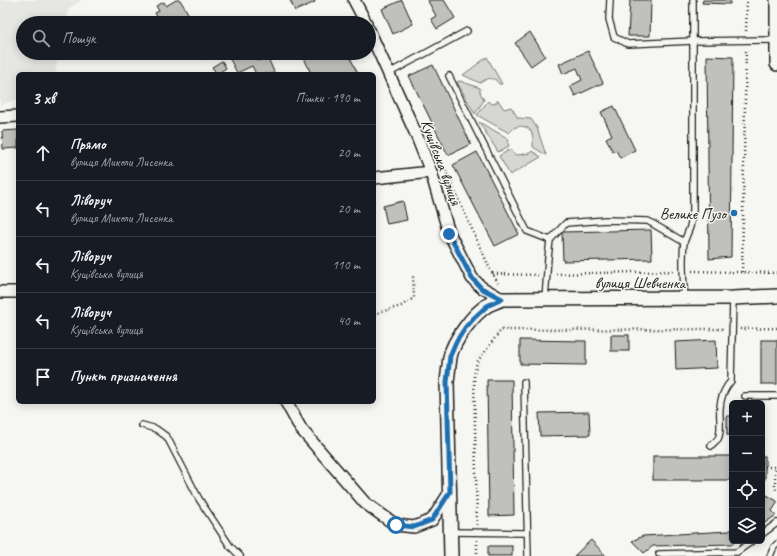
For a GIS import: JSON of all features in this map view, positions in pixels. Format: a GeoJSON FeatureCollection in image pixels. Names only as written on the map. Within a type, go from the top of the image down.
{"type":"FeatureCollection","features":[{"type":"Feature","properties":{"kind":"street"},"geometry":{"type":"LineString","coordinates":[[354,0],[362,16]]}},
{"type":"Feature","properties":{"kind":"street"},"geometry":{"type":"LineString","coordinates":[[777,0],[777,64]]}},
{"type":"Feature","properties":{"kind":"street","name":"Кущівська вулиця"},"geometry":{"type":"LineString","coordinates":[[376,45],[415,132],[431,172],[449,234],[472,278],[481,288],[502,299]]}},
{"type":"Feature","properties":{"kind":"street"},"geometry":{"type":"LineString","coordinates":[[0,117],[16,116]]}},
{"type":"Feature","properties":{"kind":"street"},"geometry":{"type":"LineString","coordinates":[[376,178],[431,172]]}},
{"type":"Feature","properties":{"kind":"street"},"geometry":{"type":"LineString","coordinates":[[0,292],[16,292]]}},
{"type":"Feature","properties":{"kind":"street","name":"вулиця Шевченка"},"geometry":{"type":"LineString","coordinates":[[502,299],[733,298],[777,296]]}},
{"type":"Feature","properties":{"kind":"street"},"geometry":{"type":"LineString","coordinates":[[451,556],[447,382],[450,356],[456,342],[474,318],[487,306],[502,299]]}},
{"type":"Feature","properties":{"kind":"street"},"geometry":{"type":"LineString","coordinates":[[287,404],[301,429],[365,503],[396,525],[414,527],[432,520],[450,492]]}},
{"type":"Feature","properties":{"kind":"lane"},"geometry":{"type":"LineString","coordinates":[[610,0],[609,19],[614,37],[628,44],[693,40],[777,40]]}},
{"type":"Feature","properties":{"kind":"lane"},"geometry":{"type":"LineString","coordinates":[[685,298],[682,255],[693,210],[693,0]]}},
{"type":"Feature","properties":{"kind":"lane"},"geometry":{"type":"LineString","coordinates":[[389,74],[467,31]]}},
{"type":"Feature","properties":{"kind":"lane"},"geometry":{"type":"LineString","coordinates":[[449,76],[527,231],[550,240]]}},
{"type":"Feature","properties":{"kind":"lane"},"geometry":{"type":"LineString","coordinates":[[545,299],[550,240],[566,223],[606,220],[648,221],[684,242]]}},
{"type":"Feature","properties":{"kind":"lane"},"geometry":{"type":"LineString","coordinates":[[711,446],[718,439],[720,432],[719,408],[725,388],[731,381],[733,298]]}},
{"type":"Feature","properties":{"kind":"lane"},"geometry":{"type":"LineString","coordinates":[[524,382],[528,556]]}},
{"type":"Feature","properties":{"kind":"lane"},"geometry":{"type":"LineString","coordinates":[[745,396],[777,396]]}},
{"type":"Feature","properties":{"kind":"lane"},"geometry":{"type":"LineString","coordinates":[[142,425],[156,430],[167,437],[199,499],[230,546],[240,556]]}},
{"type":"Feature","properties":{"kind":"lane"},"geometry":{"type":"LineString","coordinates":[[765,532],[777,523]]}},
{"type":"Feature","properties":{"kind":"lane"},"geometry":{"type":"LineString","coordinates":[[450,532],[527,533]]}},
{"type":"Feature","properties":{"kind":"lane"},"geometry":{"type":"LineString","coordinates":[[659,554],[737,552],[748,544]]}},
{"type":"Feature","properties":{"kind":"lane"},"geometry":{"type":"LineString","coordinates":[[770,556],[777,544]]}},
{"type":"Feature","properties":{"kind":"path"},"geometry":{"type":"LineString","coordinates":[[742,272],[747,0]]}},
{"type":"Feature","properties":{"kind":"path"},"geometry":{"type":"LineString","coordinates":[[441,162],[498,283],[502,299]]}},
{"type":"Feature","properties":{"kind":"path"},"geometry":{"type":"LineString","coordinates":[[493,274],[546,275],[683,271],[777,273]]}},
{"type":"Feature","properties":{"kind":"path"},"geometry":{"type":"LineString","coordinates":[[376,313],[401,306],[414,298],[413,276]]}},
{"type":"Feature","properties":{"kind":"path"},"geometry":{"type":"LineString","coordinates":[[477,556],[474,376],[477,362],[501,330],[777,328]]}},
{"type":"Feature","properties":{"kind":"path"},"geometry":{"type":"LineString","coordinates":[[765,467],[775,467],[775,488],[777,491]]}},
{"type":"Feature","properties":{"kind":"shaded area"},"geometry":{"type":"Polygon","coordinates":[[[0,0],[82,0],[69,8],[67,16],[16,16],[16,60],[58,60],[55,72],[16,72],[16,100],[0,105],[0,0]]]}},
{"type":"Feature","properties":{"kind":"shaded area"},"geometry":{"type":"Polygon","coordinates":[[[487,57],[502,84],[499,84],[496,80],[491,79],[480,83],[463,75],[487,57]]]}},
{"type":"Feature","properties":{"kind":"shaded area"},"geometry":{"type":"Polygon","coordinates":[[[460,81],[480,88],[480,92],[484,100],[475,114],[457,82],[460,81]]]}},
{"type":"Feature","properties":{"kind":"shaded area"},"geometry":{"type":"Polygon","coordinates":[[[498,100],[504,109],[511,107],[518,118],[531,119],[537,128],[546,155],[533,147],[532,134],[527,128],[520,126],[516,127],[509,133],[477,115],[488,101],[491,104],[496,103],[498,100]]]}},
{"type":"Feature","properties":{"kind":"shaded area"},"geometry":{"type":"Polygon","coordinates":[[[479,122],[509,139],[509,146],[498,152],[479,122]]]}},
{"type":"Feature","properties":{"kind":"shaded area"},"geometry":{"type":"Polygon","coordinates":[[[511,149],[514,154],[518,155],[530,153],[532,151],[541,157],[510,175],[499,156],[511,149]]]}},
{"type":"Feature","properties":{"kind":"building"},"geometry":{"type":"Polygon","coordinates":[[[176,0],[180,0],[190,16],[157,16],[155,13],[159,11],[156,6],[164,2],[166,6],[176,0]]]}},
{"type":"Feature","properties":{"kind":"building"},"geometry":{"type":"Polygon","coordinates":[[[290,0],[314,0],[315,2],[295,11],[290,0]]]}},
{"type":"Feature","properties":{"kind":"building"},"geometry":{"type":"Polygon","coordinates":[[[402,0],[413,24],[393,34],[382,9],[402,0]]]}},
{"type":"Feature","properties":{"kind":"building"},"geometry":{"type":"Polygon","coordinates":[[[444,0],[455,18],[437,29],[431,19],[436,16],[428,1],[444,0]]]}},
{"type":"Feature","properties":{"kind":"building"},"geometry":{"type":"Polygon","coordinates":[[[630,0],[651,0],[650,36],[628,36],[630,0]]]}},
{"type":"Feature","properties":{"kind":"building"},"geometry":{"type":"Polygon","coordinates":[[[703,0],[730,0],[730,4],[702,3],[703,0]]]}},
{"type":"Feature","properties":{"kind":"building"},"geometry":{"type":"Polygon","coordinates":[[[530,32],[545,56],[531,66],[515,43],[530,32]]]}},
{"type":"Feature","properties":{"kind":"building"},"geometry":{"type":"Polygon","coordinates":[[[588,51],[603,83],[575,96],[570,86],[582,80],[577,68],[563,74],[559,64],[588,51]]]}},
{"type":"Feature","properties":{"kind":"building"},"geometry":{"type":"Polygon","coordinates":[[[707,56],[733,57],[731,257],[709,259],[707,56]]]}},
{"type":"Feature","properties":{"kind":"building"},"geometry":{"type":"Polygon","coordinates":[[[230,60],[269,60],[274,72],[255,72],[252,66],[236,72],[230,60]]]}},
{"type":"Feature","properties":{"kind":"building"},"geometry":{"type":"Polygon","coordinates":[[[305,60],[351,60],[357,72],[310,72],[305,60]]]}},
{"type":"Feature","properties":{"kind":"building"},"geometry":{"type":"Polygon","coordinates":[[[222,61],[226,68],[220,72],[216,72],[212,67],[222,61]]]}},
{"type":"Feature","properties":{"kind":"building"},"geometry":{"type":"Polygon","coordinates":[[[433,65],[471,144],[448,155],[409,76],[433,65]]]}},
{"type":"Feature","properties":{"kind":"building"},"geometry":{"type":"Polygon","coordinates":[[[614,106],[635,150],[620,158],[616,150],[613,152],[606,138],[612,135],[601,112],[614,106]]]}},
{"type":"Feature","properties":{"kind":"building"},"geometry":{"type":"Polygon","coordinates":[[[16,130],[16,148],[3,149],[2,131],[16,130]]]}},
{"type":"Feature","properties":{"kind":"building"},"geometry":{"type":"Polygon","coordinates":[[[477,152],[519,234],[495,246],[453,165],[477,152]]]}},
{"type":"Feature","properties":{"kind":"building"},"geometry":{"type":"Polygon","coordinates":[[[403,201],[407,220],[387,224],[383,206],[403,201]]]}},
{"type":"Feature","properties":{"kind":"building"},"geometry":{"type":"Polygon","coordinates":[[[651,230],[652,259],[563,261],[562,232],[651,230]]]}},
{"type":"Feature","properties":{"kind":"building"},"geometry":{"type":"Polygon","coordinates":[[[611,335],[629,335],[629,351],[611,351],[611,335]]]}},
{"type":"Feature","properties":{"kind":"building"},"geometry":{"type":"Polygon","coordinates":[[[520,340],[586,341],[586,365],[520,364],[520,340]]]}},
{"type":"Feature","properties":{"kind":"building"},"geometry":{"type":"Polygon","coordinates":[[[716,340],[717,368],[676,370],[675,342],[716,340]]]}},
{"type":"Feature","properties":{"kind":"building"},"geometry":{"type":"Polygon","coordinates":[[[761,340],[777,340],[777,384],[761,384],[761,340]]]}},
{"type":"Feature","properties":{"kind":"building"},"geometry":{"type":"Polygon","coordinates":[[[487,380],[512,380],[514,515],[489,516],[487,380]]]}},
{"type":"Feature","properties":{"kind":"building"},"geometry":{"type":"Polygon","coordinates":[[[589,412],[590,435],[540,436],[539,413],[589,412]]]}},
{"type":"Feature","properties":{"kind":"building"},"geometry":{"type":"Polygon","coordinates":[[[727,416],[729,416],[729,435],[727,435],[727,416]]]}},
{"type":"Feature","properties":{"kind":"building"},"geometry":{"type":"Polygon","coordinates":[[[653,456],[729,456],[729,480],[653,480],[653,456]]]}},
{"type":"Feature","properties":{"kind":"building"},"geometry":{"type":"Polygon","coordinates":[[[767,495],[777,501],[777,503],[772,511],[776,515],[765,523],[765,508],[767,495]]]}},
{"type":"Feature","properties":{"kind":"building"},"geometry":{"type":"Polygon","coordinates":[[[729,531],[729,544],[732,544],[653,546],[644,553],[632,541],[643,536],[729,531]]]}},
{"type":"Feature","properties":{"kind":"building"},"geometry":{"type":"Polygon","coordinates":[[[591,540],[606,556],[574,556],[591,540]]]}},
{"type":"Feature","properties":{"kind":"building"},"geometry":{"type":"Polygon","coordinates":[[[488,546],[512,546],[512,556],[488,556],[488,546]]]}},
{"type":"Feature","properties":{"kind":"place","name":"Велике Пузо"},"geometry":{"type":"Point","coordinates":[734,213]}},
{"type":"Feature","properties":{"kind":"route"},"geometry":{"type":"LineString","coordinates":[[396,525],[414,527],[432,520],[450,492],[447,382],[450,356],[456,342],[474,318],[487,306],[502,299],[481,288],[472,278],[449,234]]}}]}
